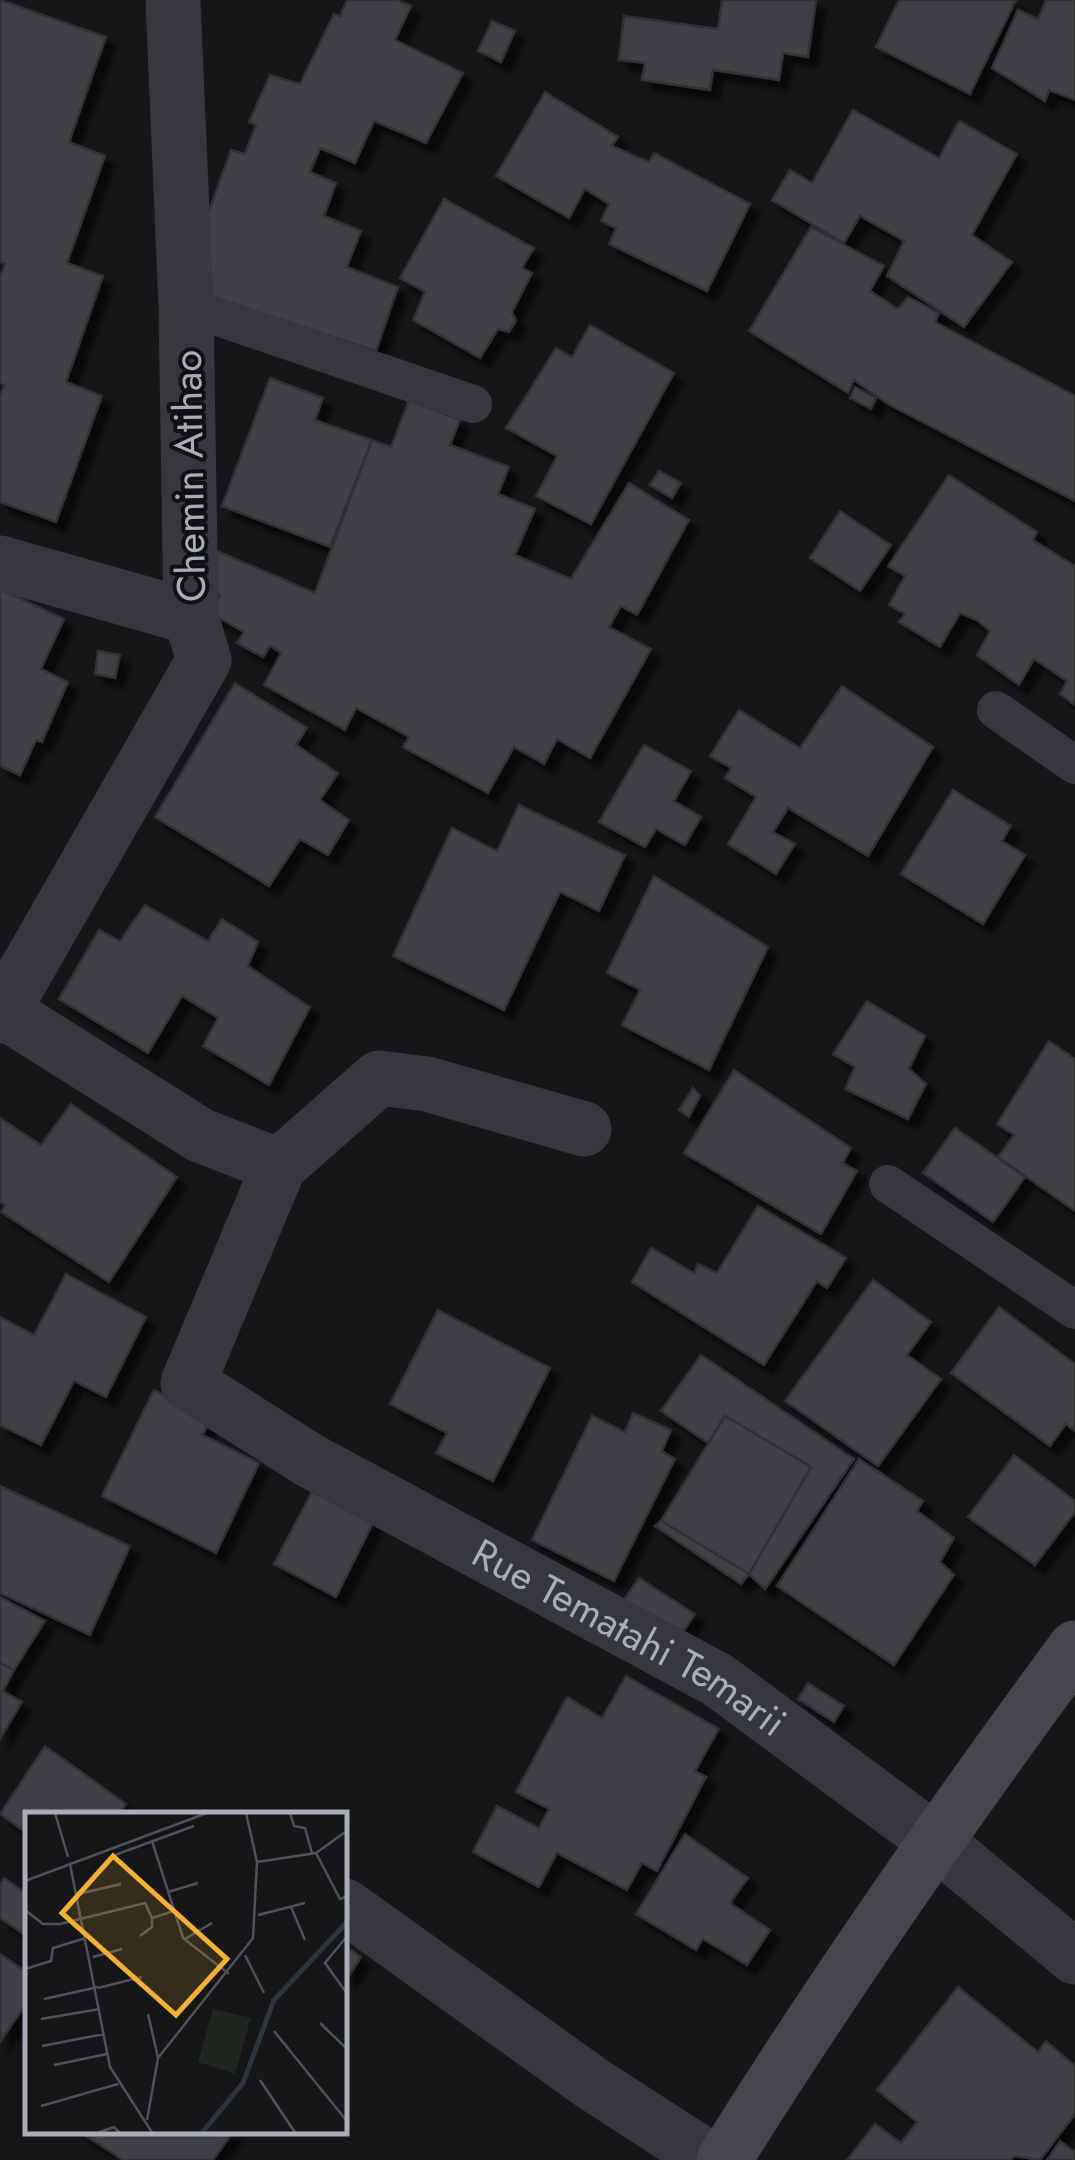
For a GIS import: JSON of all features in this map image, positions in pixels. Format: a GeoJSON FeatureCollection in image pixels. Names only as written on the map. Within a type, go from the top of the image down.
{"type":"FeatureCollection","features":[{"type":"Feature","properties":{"kind":"main road"},"geometry":{"type":"LineString","coordinates":[[724,2160],[817,2011],[934,1840],[1075,1649]]}},
{"type":"Feature","properties":{"kind":"street","name":"Chemin Atihao"},"geometry":{"type":"LineString","coordinates":[[2,1013],[204,660],[191,617],[186,306],[173,0]]}},
{"type":"Feature","properties":{"kind":"street"},"geometry":{"type":"LineString","coordinates":[[0,563],[191,617]]}},
{"type":"Feature","properties":{"kind":"street"},"geometry":{"type":"LineString","coordinates":[[2,1013],[200,1134],[279,1166],[380,1078],[427,1084],[584,1129]]}},
{"type":"Feature","properties":{"kind":"street","name":"Rue Tematahi Temarii"},"geometry":{"type":"LineString","coordinates":[[279,1166],[188,1383],[309,1460],[718,1680],[934,1840],[1075,1957]]}},
{"type":"Feature","properties":{"kind":"street"},"geometry":{"type":"LineString","coordinates":[[348,1908],[593,2084],[711,2160]]}},
{"type":"Feature","properties":{"kind":"lane"},"geometry":{"type":"LineString","coordinates":[[186,306],[473,404]]}},
{"type":"Feature","properties":{"kind":"lane"},"geometry":{"type":"LineString","coordinates":[[996,710],[1075,765]]}},
{"type":"Feature","properties":{"kind":"lane"},"geometry":{"type":"LineString","coordinates":[[888,1184],[1075,1310]]}},
{"type":"Feature","properties":{"kind":"building"},"geometry":{"type":"Polygon","coordinates":[[[0,0],[106,37],[69,142],[105,156],[67,263],[103,276],[66,382],[102,396],[56,522],[0,502],[0,396],[4,385],[0,383],[0,277],[5,264],[0,262],[0,0]]]}},
{"type":"Feature","properties":{"kind":"building"},"geometry":{"type":"Polygon","coordinates":[[[347,0],[397,0],[411,6],[395,40],[463,73],[426,143],[374,121],[355,163],[320,148],[310,172],[336,183],[324,216],[361,231],[347,267],[398,287],[376,351],[198,293],[199,239],[231,150],[245,154],[256,125],[249,122],[270,75],[300,84],[334,14],[340,16],[347,0]]]}},
{"type":"Feature","properties":{"kind":"building"},"geometry":{"type":"Polygon","coordinates":[[[722,0],[816,0],[808,57],[783,53],[779,80],[713,70],[710,90],[642,80],[645,63],[619,60],[624,16],[718,29],[722,0]]]}},
{"type":"Feature","properties":{"kind":"building"},"geometry":{"type":"Polygon","coordinates":[[[899,0],[1016,0],[970,94],[876,47],[899,0]]]}},
{"type":"Feature","properties":{"kind":"building"},"geometry":{"type":"Polygon","coordinates":[[[1046,0],[1075,0],[1075,100],[1049,90],[1045,101],[992,68],[1018,10],[1038,19],[1046,0]]]}},
{"type":"Feature","properties":{"kind":"building"},"geometry":{"type":"Polygon","coordinates":[[[492,21],[515,31],[501,62],[478,51],[492,21]]]}},
{"type":"Feature","properties":{"kind":"building"},"geometry":{"type":"Polygon","coordinates":[[[545,92],[618,137],[612,146],[649,162],[654,153],[750,204],[707,291],[609,244],[616,228],[601,221],[609,204],[585,189],[569,218],[496,176],[545,92]]]}},
{"type":"Feature","properties":{"kind":"building"},"geometry":{"type":"Polygon","coordinates":[[[853,110],[939,158],[959,121],[1017,154],[972,235],[1012,262],[964,327],[887,276],[904,241],[860,216],[844,243],[772,200],[790,170],[812,183],[853,110]]]}},
{"type":"Feature","properties":{"kind":"building"},"geometry":{"type":"Polygon","coordinates":[[[444,199],[534,248],[522,268],[532,273],[512,312],[516,321],[509,332],[498,329],[480,358],[413,320],[425,292],[400,278],[444,199]]]}},
{"type":"Feature","properties":{"kind":"building"},"geometry":{"type":"Polygon","coordinates":[[[811,227],[884,266],[870,291],[898,309],[908,297],[939,313],[935,322],[1075,396],[1075,501],[888,404],[854,380],[848,393],[749,331],[811,227]]]}},
{"type":"Feature","properties":{"kind":"building"},"geometry":{"type":"Polygon","coordinates":[[[590,325],[674,373],[591,524],[536,496],[557,456],[506,428],[556,348],[572,357],[590,325]]]}},
{"type":"Feature","properties":{"kind":"building"},"geometry":{"type":"Polygon","coordinates":[[[270,378],[323,398],[315,420],[372,440],[330,547],[222,506],[270,378]]]}},
{"type":"Feature","properties":{"kind":"building"},"geometry":{"type":"Polygon","coordinates":[[[855,387],[876,398],[871,409],[850,398],[855,387]]]}},
{"type":"Feature","properties":{"kind":"building"},"geometry":{"type":"Polygon","coordinates":[[[409,400],[460,420],[450,445],[509,467],[498,494],[535,509],[515,555],[571,579],[629,483],[689,520],[637,615],[621,606],[609,627],[651,649],[590,758],[557,739],[544,764],[514,747],[488,793],[403,747],[409,737],[356,708],[345,730],[264,685],[281,653],[270,646],[263,657],[237,643],[244,632],[210,613],[220,595],[193,579],[210,548],[315,593],[372,440],[391,447],[409,400]]]}},
{"type":"Feature","properties":{"kind":"building"},"geometry":{"type":"Polygon","coordinates":[[[659,471],[681,483],[672,498],[650,485],[659,471]]]}},
{"type":"Feature","properties":{"kind":"building"},"geometry":{"type":"Polygon","coordinates":[[[949,475],[1037,532],[1033,540],[1075,566],[1075,705],[1060,694],[1067,681],[1034,659],[1019,685],[977,655],[990,631],[977,620],[960,613],[940,647],[899,622],[905,614],[889,605],[905,576],[888,566],[949,475]]]}},
{"type":"Feature","properties":{"kind":"building"},"geometry":{"type":"Polygon","coordinates":[[[840,511],[891,545],[860,591],[810,558],[840,511]]]}},
{"type":"Feature","properties":{"kind":"building"},"geometry":{"type":"Polygon","coordinates":[[[0,589],[64,619],[41,669],[68,682],[42,742],[36,740],[20,775],[0,766],[0,589]]]}},
{"type":"Feature","properties":{"kind":"building"},"geometry":{"type":"Polygon","coordinates":[[[98,651],[120,655],[115,678],[95,674],[98,651]]]}},
{"type":"Feature","properties":{"kind":"building"},"geometry":{"type":"Polygon","coordinates":[[[235,683],[307,728],[296,745],[338,773],[320,800],[349,820],[328,855],[300,839],[269,886],[155,817],[235,683]]]}},
{"type":"Feature","properties":{"kind":"building"},"geometry":{"type":"Polygon","coordinates":[[[842,686],[933,747],[868,856],[788,808],[773,832],[795,844],[776,874],[728,844],[756,797],[725,778],[731,768],[710,756],[739,710],[800,748],[842,686]]]}},
{"type":"Feature","properties":{"kind":"building"},"geometry":{"type":"Polygon","coordinates":[[[644,745],[691,771],[674,801],[701,817],[685,845],[656,829],[645,847],[599,822],[644,745]]]}},
{"type":"Feature","properties":{"kind":"building"},"geometry":{"type":"Polygon","coordinates":[[[953,790],[1011,826],[1002,841],[1025,855],[983,924],[901,874],[953,790]]]}},
{"type":"Feature","properties":{"kind":"building"},"geometry":{"type":"Polygon","coordinates":[[[519,805],[625,855],[599,911],[560,892],[504,1010],[393,956],[452,828],[497,851],[519,805]]]}},
{"type":"Feature","properties":{"kind":"building"},"geometry":{"type":"Polygon","coordinates":[[[654,876],[768,947],[709,1070],[622,1025],[640,990],[607,973],[654,876]]]}},
{"type":"Feature","properties":{"kind":"building"},"geometry":{"type":"Polygon","coordinates":[[[145,905],[208,941],[222,919],[258,942],[248,966],[310,1007],[269,1085],[203,1046],[218,1018],[182,996],[148,1053],[59,999],[99,930],[120,941],[145,905]]]}},
{"type":"Feature","properties":{"kind":"building"},"geometry":{"type":"Polygon","coordinates":[[[867,1001],[925,1036],[909,1069],[926,1084],[908,1119],[845,1089],[855,1067],[833,1054],[867,1001]]]}},
{"type":"Feature","properties":{"kind":"building"},"geometry":{"type":"Polygon","coordinates":[[[1049,1041],[1075,1059],[1075,1211],[998,1157],[1014,1135],[997,1124],[1049,1041]]]}},
{"type":"Feature","properties":{"kind":"building"},"geometry":{"type":"Polygon","coordinates":[[[734,1070],[851,1148],[843,1163],[857,1171],[821,1234],[684,1153],[734,1070]]]}},
{"type":"Feature","properties":{"kind":"building"},"geometry":{"type":"Polygon","coordinates":[[[693,1088],[700,1096],[689,1117],[679,1110],[693,1088]]]}},
{"type":"Feature","properties":{"kind":"building"},"geometry":{"type":"Polygon","coordinates":[[[71,1104],[177,1177],[109,1282],[1,1212],[5,1205],[0,1202],[0,1118],[41,1145],[71,1104]]]}},
{"type":"Feature","properties":{"kind":"building"},"geometry":{"type":"Polygon","coordinates":[[[955,1128],[1025,1177],[993,1222],[923,1173],[955,1128]]]}},
{"type":"Feature","properties":{"kind":"building"},"geometry":{"type":"Polygon","coordinates":[[[758,1206],[846,1258],[827,1288],[817,1281],[764,1365],[632,1282],[651,1248],[694,1273],[698,1264],[717,1273],[758,1206]]]}},
{"type":"Feature","properties":{"kind":"building"},"geometry":{"type":"Polygon","coordinates":[[[66,1274],[146,1317],[106,1397],[74,1381],[41,1445],[0,1425],[0,1317],[34,1335],[66,1274]]]}},
{"type":"Feature","properties":{"kind":"building"},"geometry":{"type":"Polygon","coordinates":[[[873,1280],[931,1322],[907,1355],[941,1379],[878,1466],[785,1401],[873,1280]]]}},
{"type":"Feature","properties":{"kind":"building"},"geometry":{"type":"Polygon","coordinates":[[[999,1307],[1075,1364],[1075,1431],[1066,1424],[1050,1446],[951,1373],[999,1307]]]}},
{"type":"Feature","properties":{"kind":"building"},"geometry":{"type":"Polygon","coordinates":[[[438,1310],[550,1368],[493,1481],[436,1453],[447,1433],[390,1404],[438,1310]]]}},
{"type":"Feature","properties":{"kind":"building"},"geometry":{"type":"Polygon","coordinates":[[[701,1355],[854,1459],[765,1589],[749,1574],[811,1467],[725,1416],[708,1443],[661,1411],[701,1355]]]}},
{"type":"Feature","properties":{"kind":"building"},"geometry":{"type":"Polygon","coordinates":[[[154,1390],[211,1417],[203,1435],[259,1463],[216,1553],[102,1496],[154,1390]]]}},
{"type":"Feature","properties":{"kind":"building"},"geometry":{"type":"Polygon","coordinates":[[[633,1413],[671,1430],[662,1451],[675,1459],[614,1581],[532,1540],[592,1416],[625,1432],[633,1413]]]}},
{"type":"Feature","properties":{"kind":"building"},"geometry":{"type":"Polygon","coordinates":[[[725,1416],[811,1467],[749,1574],[661,1521],[725,1416]]]}},
{"type":"Feature","properties":{"kind":"building"},"geometry":{"type":"Polygon","coordinates":[[[1014,1455],[1075,1501],[1075,1512],[1035,1565],[968,1517],[1014,1455]]]}},
{"type":"Feature","properties":{"kind":"building"},"geometry":{"type":"Polygon","coordinates":[[[859,1459],[923,1501],[917,1511],[954,1538],[940,1562],[954,1575],[894,1665],[777,1586],[859,1459]]]}},
{"type":"Feature","properties":{"kind":"building"},"geometry":{"type":"Polygon","coordinates":[[[0,1486],[130,1546],[90,1635],[0,1593],[0,1486]]]}},
{"type":"Feature","properties":{"kind":"building"},"geometry":{"type":"Polygon","coordinates":[[[312,1492],[373,1523],[336,1597],[274,1564],[312,1492]]]}},
{"type":"Feature","properties":{"kind":"building"},"geometry":{"type":"Polygon","coordinates":[[[661,1521],[749,1574],[741,1584],[655,1526],[661,1521]]]}},
{"type":"Feature","properties":{"kind":"building"},"geometry":{"type":"Polygon","coordinates":[[[639,1578],[695,1614],[677,1641],[621,1604],[639,1578]]]}},
{"type":"Feature","properties":{"kind":"building"},"geometry":{"type":"Polygon","coordinates":[[[0,1597],[45,1621],[14,1670],[0,1663],[0,1597]]]}},
{"type":"Feature","properties":{"kind":"building"},"geometry":{"type":"Polygon","coordinates":[[[0,1663],[14,1670],[3,1691],[22,1702],[0,1739],[0,1663]]]}},
{"type":"Feature","properties":{"kind":"building"},"geometry":{"type":"Polygon","coordinates":[[[626,1676],[719,1729],[695,1771],[706,1777],[657,1871],[642,1863],[627,1890],[557,1853],[539,1887],[473,1852],[497,1806],[539,1828],[549,1809],[516,1792],[567,1697],[602,1718],[626,1676]]]}},
{"type":"Feature","properties":{"kind":"building"},"geometry":{"type":"Polygon","coordinates":[[[808,1683],[844,1706],[834,1722],[798,1699],[808,1683]]]}},
{"type":"Feature","properties":{"kind":"building"},"geometry":{"type":"Polygon","coordinates":[[[45,1746],[126,1804],[120,1812],[25,1812],[25,1832],[0,1814],[45,1746]]]}},
{"type":"Feature","properties":{"kind":"building"},"geometry":{"type":"Polygon","coordinates":[[[685,1834],[748,1878],[730,1903],[770,1930],[747,1965],[703,1939],[696,1950],[636,1914],[685,1834]]]}},
{"type":"Feature","properties":{"kind":"building"},"geometry":{"type":"Polygon","coordinates":[[[4,1878],[25,1893],[25,1935],[0,1918],[0,1885],[4,1878]]]}},
{"type":"Feature","properties":{"kind":"building"},"geometry":{"type":"Polygon","coordinates":[[[348,1948],[361,1957],[348,1977],[348,1948]]]}},
{"type":"Feature","properties":{"kind":"building"},"geometry":{"type":"Polygon","coordinates":[[[0,1954],[25,1971],[25,2005],[0,2042],[0,1954]]]}},
{"type":"Feature","properties":{"kind":"building"},"geometry":{"type":"Polygon","coordinates":[[[958,1987],[1038,2052],[1046,2041],[1075,2066],[1075,2114],[1040,2160],[1014,2156],[1011,2160],[847,2160],[875,2124],[901,2143],[917,2122],[877,2090],[958,1987]]]}},
{"type":"Feature","properties":{"kind":"building"},"geometry":{"type":"Polygon","coordinates":[[[85,2135],[231,2135],[213,2160],[123,2160],[85,2135]]]}},
{"type":"Feature","properties":{"kind":"building"},"geometry":{"type":"Polygon","coordinates":[[[1060,2141],[1075,2152],[1075,2160],[1047,2160],[1060,2141]]]}}]}
